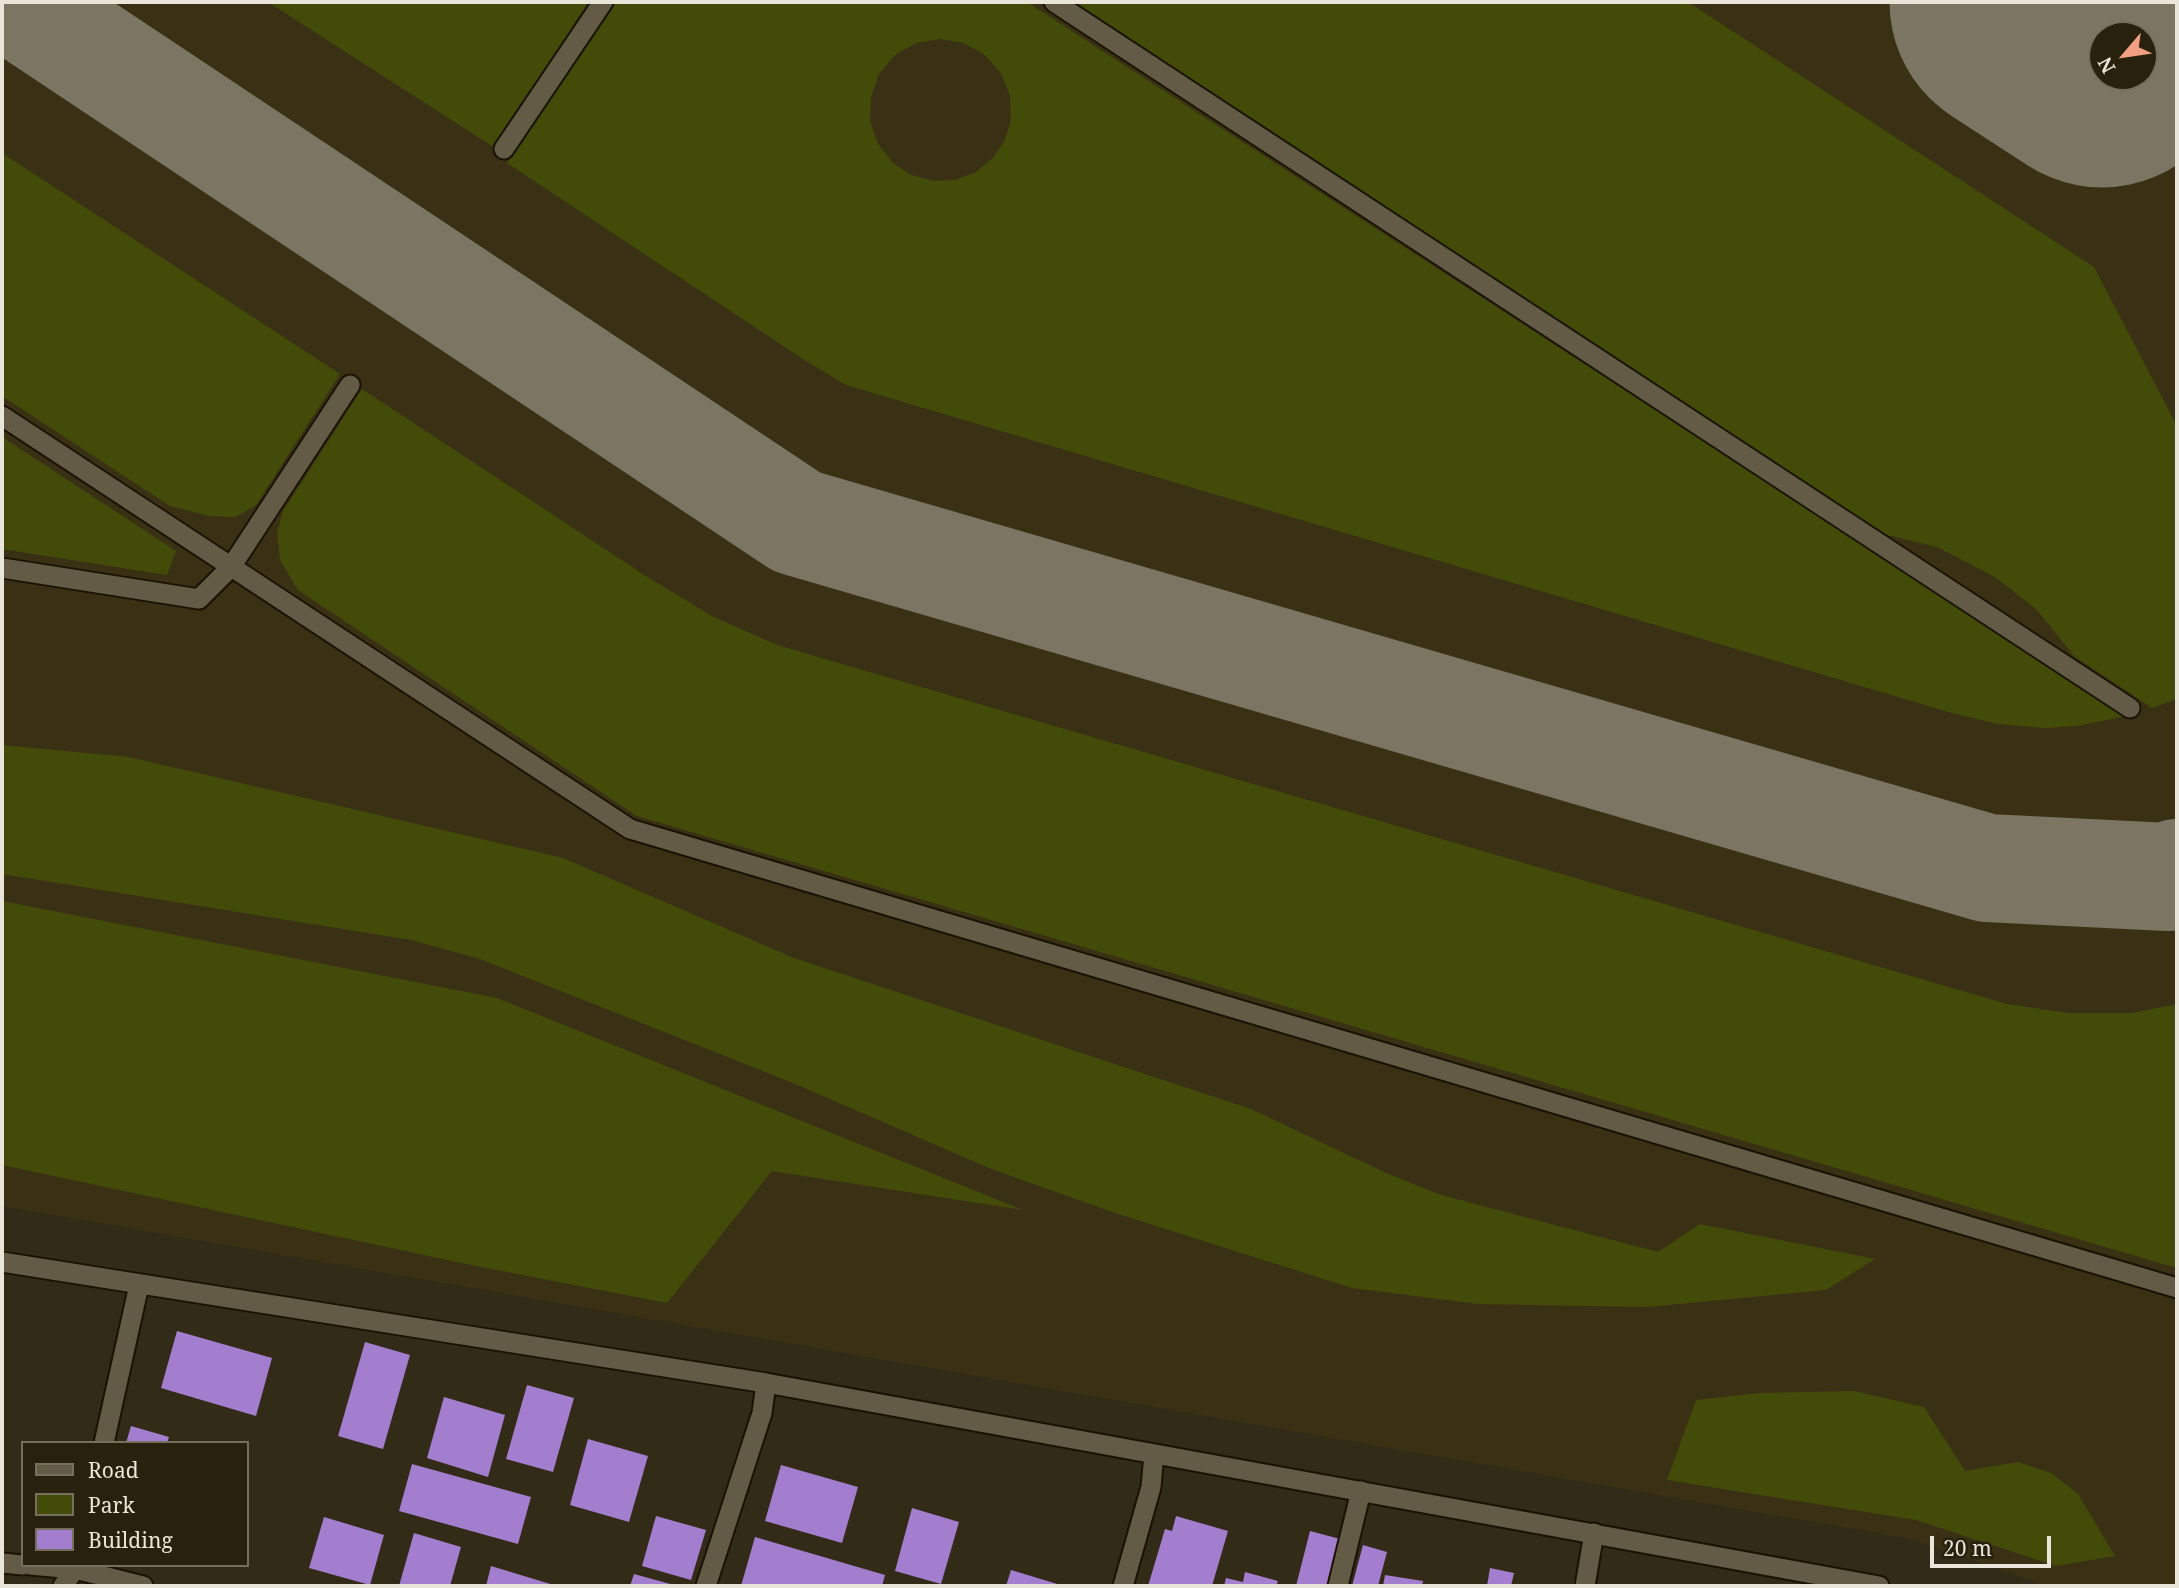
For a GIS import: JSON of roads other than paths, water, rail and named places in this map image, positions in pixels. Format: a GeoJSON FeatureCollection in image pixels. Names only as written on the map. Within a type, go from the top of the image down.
{"type":"FeatureCollection","features":[{"type":"Feature","properties":{"kind":"street"},"geometry":{"type":"LineString","coordinates":[[504,149],[603,2]]}},
{"type":"Feature","properties":{"kind":"street"},"geometry":{"type":"LineString","coordinates":[[1055,2],[2130,708]]}},
{"type":"Feature","properties":{"kind":"street"},"geometry":{"type":"LineString","coordinates":[[2,568],[199,598],[231,567],[350,385]]}},
{"type":"Feature","properties":{"kind":"street"},"geometry":{"type":"LineString","coordinates":[[2,416],[630,829],[2177,1288]]}},
{"type":"Feature","properties":{"kind":"street"},"geometry":{"type":"LineString","coordinates":[[2,1262],[766,1383],[1879,1586]]}},
{"type":"Feature","properties":{"kind":"street"},"geometry":{"type":"LineString","coordinates":[[104,1441],[139,1284]]}},
{"type":"Feature","properties":{"kind":"street"},"geometry":{"type":"LineString","coordinates":[[706,1586],[762,1413],[766,1383]]}},
{"type":"Feature","properties":{"kind":"street"},"geometry":{"type":"LineString","coordinates":[[1123,1586],[1151,1487],[1154,1454]]}},
{"type":"Feature","properties":{"kind":"street"},"geometry":{"type":"LineString","coordinates":[[1339,1586],[1361,1490]]}},
{"type":"Feature","properties":{"kind":"street"},"geometry":{"type":"LineString","coordinates":[[1585,1586],[1594,1533]]}},
{"type":"Feature","properties":{"kind":"street"},"geometry":{"type":"LineString","coordinates":[[2,1563],[21,1564]]}},
{"type":"Feature","properties":{"kind":"street"},"geometry":{"type":"LineString","coordinates":[[63,1586],[75,1567],[143,1586]]}}]}
